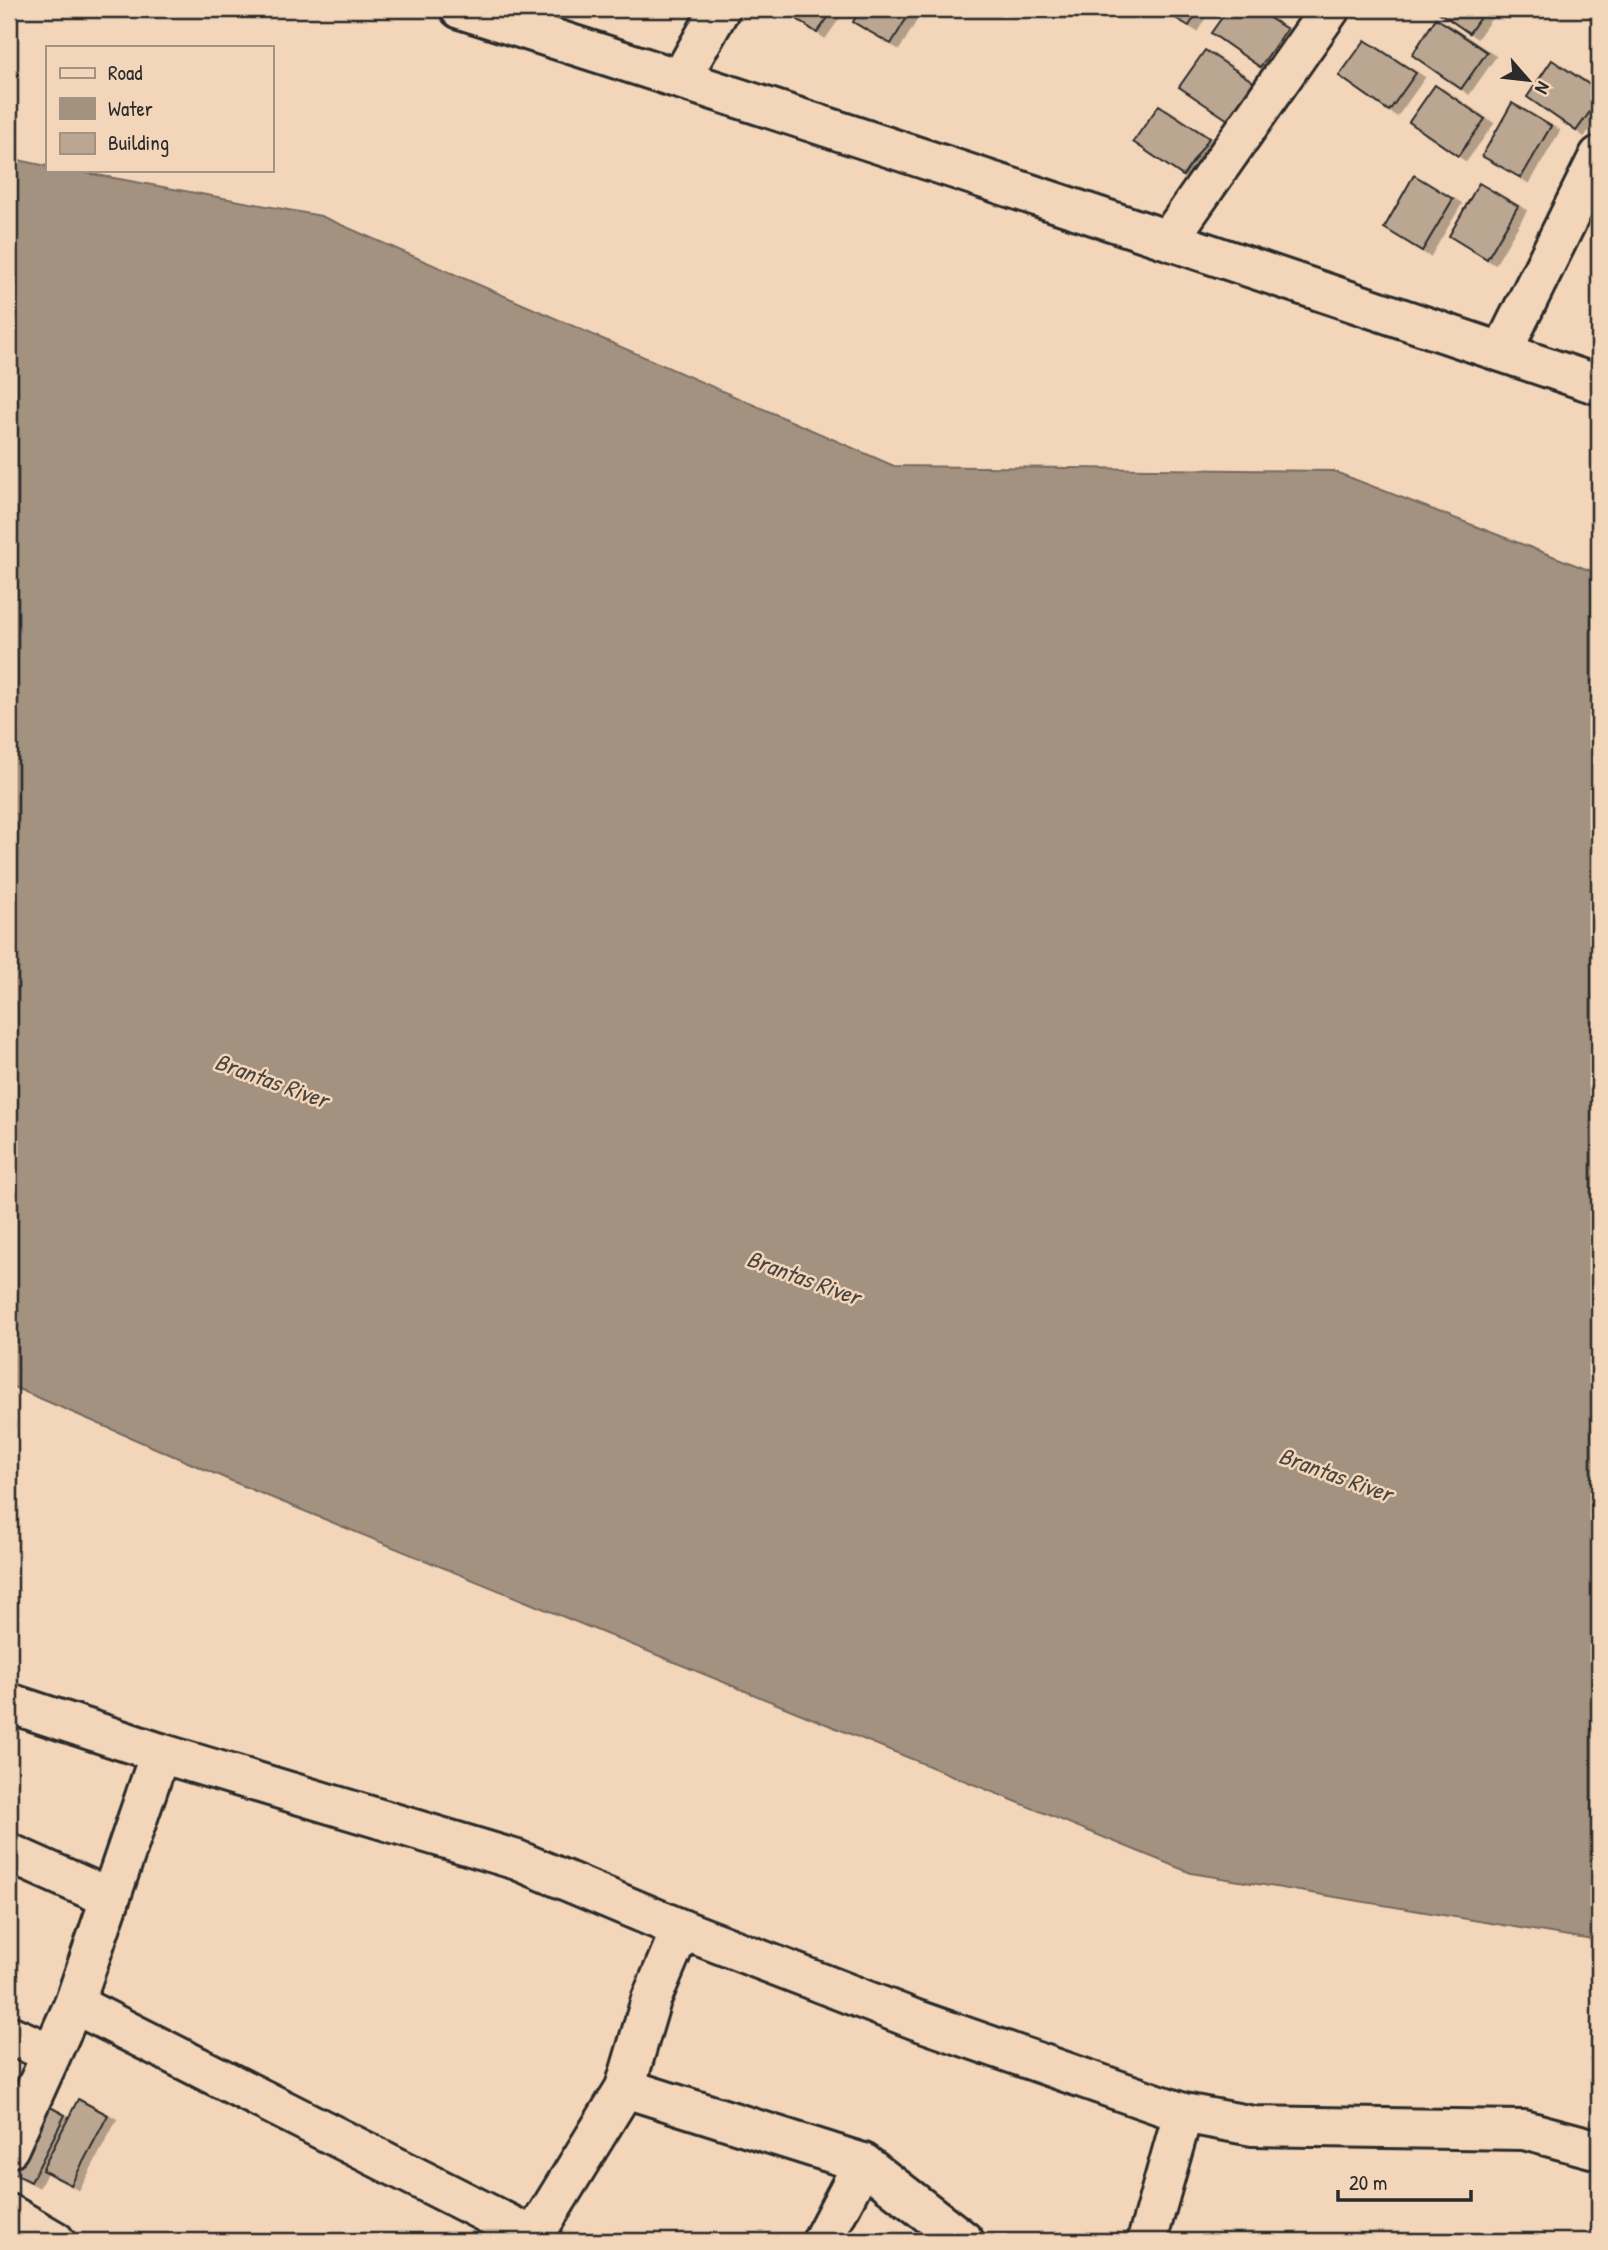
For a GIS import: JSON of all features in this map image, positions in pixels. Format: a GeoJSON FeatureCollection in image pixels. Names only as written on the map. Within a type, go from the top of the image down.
{"type":"FeatureCollection","features":[{"type":"Feature","properties":{"kind":"street"},"geometry":{"type":"LineString","coordinates":[[460,9],[681,78],[1169,239],[1599,385]]}},
{"type":"Feature","properties":{"kind":"street"},"geometry":{"type":"LineString","coordinates":[[681,78],[720,9]]}},
{"type":"Feature","properties":{"kind":"street"},"geometry":{"type":"LineString","coordinates":[[1169,239],[1330,9]]}},
{"type":"Feature","properties":{"kind":"street"},"geometry":{"type":"LineString","coordinates":[[1502,352],[1599,156]]}},
{"type":"Feature","properties":{"kind":"street"},"geometry":{"type":"LineString","coordinates":[[9,1703],[160,1753],[517,1860],[681,1929],[914,2019],[1183,2113],[1253,2126],[1524,2130],[1599,2150]]}},
{"type":"Feature","properties":{"kind":"street"},"geometry":{"type":"LineString","coordinates":[[9,2148],[74,2004],[160,1753]]}},
{"type":"Feature","properties":{"kind":"street"},"geometry":{"type":"LineString","coordinates":[[9,1853],[110,1898]]}},
{"type":"Feature","properties":{"kind":"street"},"geometry":{"type":"LineString","coordinates":[[74,2004],[533,2239],[625,2088],[651,2000],[681,1929]]}},
{"type":"Feature","properties":{"kind":"street"},"geometry":{"type":"LineString","coordinates":[[9,2035],[51,2053]]}},
{"type":"Feature","properties":{"kind":"street"},"geometry":{"type":"LineString","coordinates":[[625,2088],[863,2163],[964,2241]]}},
{"type":"Feature","properties":{"kind":"street"},"geometry":{"type":"LineString","coordinates":[[1147,2241],[1183,2113]]}},
{"type":"Feature","properties":{"kind":"street"},"geometry":{"type":"LineString","coordinates":[[821,2241],[863,2163]]}},
{"type":"Feature","properties":{"kind":"street"},"geometry":{"type":"LineString","coordinates":[[9,2214],[55,2241]]}},
{"type":"Feature","properties":{"kind":"water","name":"Brantas River"},"geometry":{"type":"Polygon","coordinates":[[[9,158],[46,166],[46,172],[81,172],[321,216],[894,466],[1333,471],[1599,574],[1599,1941],[1191,1873],[248,1488],[9,1385],[9,158]]]}},
{"type":"Feature","properties":{"kind":"building"},"geometry":{"type":"Polygon","coordinates":[[[783,9],[834,9],[817,33],[783,9]]]}},
{"type":"Feature","properties":{"kind":"building"},"geometry":{"type":"Polygon","coordinates":[[[860,9],[912,9],[891,44],[853,22],[860,9]]]}},
{"type":"Feature","properties":{"kind":"building"},"geometry":{"type":"Polygon","coordinates":[[[1160,9],[1199,9],[1189,26],[1160,9]]]}},
{"type":"Feature","properties":{"kind":"building"},"geometry":{"type":"Polygon","coordinates":[[[1228,9],[1255,9],[1287,29],[1260,67],[1211,33],[1228,9]]]}},
{"type":"Feature","properties":{"kind":"building"},"geometry":{"type":"Polygon","coordinates":[[[1434,9],[1486,9],[1469,33],[1434,9]]]}},
{"type":"Feature","properties":{"kind":"building"},"geometry":{"type":"Polygon","coordinates":[[[1436,18],[1487,52],[1461,89],[1412,55],[1436,18]]]}},
{"type":"Feature","properties":{"kind":"building"},"geometry":{"type":"Polygon","coordinates":[[[1365,40],[1416,73],[1389,111],[1339,76],[1365,40]]]}},
{"type":"Feature","properties":{"kind":"building"},"geometry":{"type":"Polygon","coordinates":[[[1205,50],[1255,83],[1228,120],[1179,87],[1205,50]]]}},
{"type":"Feature","properties":{"kind":"building"},"geometry":{"type":"Polygon","coordinates":[[[1552,60],[1599,91],[1599,99],[1576,131],[1527,97],[1552,60]]]}},
{"type":"Feature","properties":{"kind":"building"},"geometry":{"type":"Polygon","coordinates":[[[1435,85],[1485,119],[1458,156],[1409,122],[1435,85]]]}},
{"type":"Feature","properties":{"kind":"building"},"geometry":{"type":"Polygon","coordinates":[[[1512,103],[1551,126],[1521,178],[1482,156],[1512,103]]]}},
{"type":"Feature","properties":{"kind":"building"},"geometry":{"type":"Polygon","coordinates":[[[1159,105],[1209,138],[1183,176],[1133,142],[1159,105]]]}},
{"type":"Feature","properties":{"kind":"building"},"geometry":{"type":"Polygon","coordinates":[[[1414,175],[1453,199],[1422,251],[1384,228],[1414,175]]]}},
{"type":"Feature","properties":{"kind":"building"},"geometry":{"type":"Polygon","coordinates":[[[1479,183],[1518,206],[1487,259],[1449,236],[1479,183]]]}},
{"type":"Feature","properties":{"kind":"building"},"geometry":{"type":"Polygon","coordinates":[[[78,2099],[108,2115],[71,2185],[42,2170],[78,2099]]]}},
{"type":"Feature","properties":{"kind":"building"},"geometry":{"type":"Polygon","coordinates":[[[41,2102],[65,2115],[31,2182],[9,2171],[9,2165],[41,2102]]]}}]}
